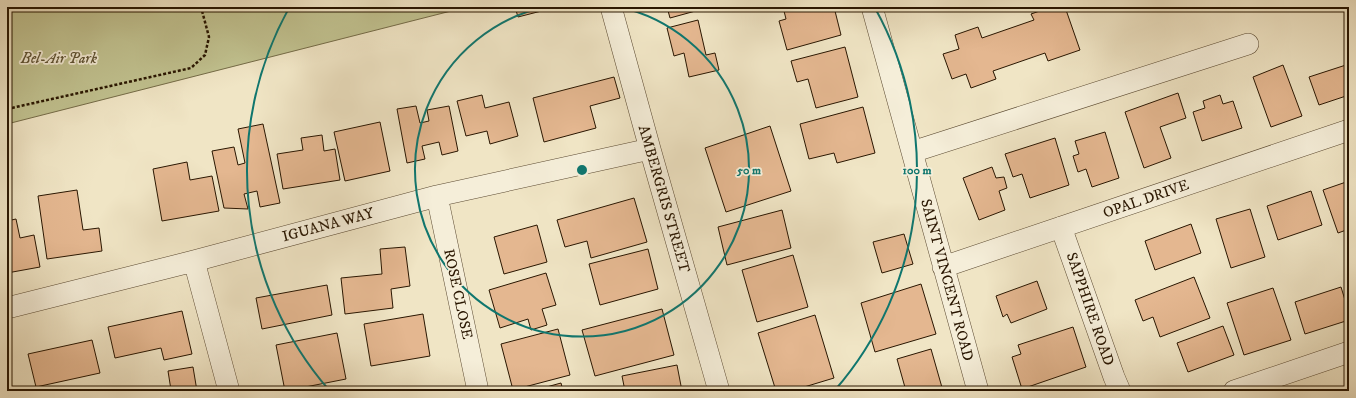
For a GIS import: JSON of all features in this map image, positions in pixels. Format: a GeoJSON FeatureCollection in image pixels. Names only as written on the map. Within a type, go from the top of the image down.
{"type":"FeatureCollection","features":[{"type":"Feature","properties":{"kind":"street","name":"AMBERGRIS STREET"},"geometry":{"type":"LineString","coordinates":[[611,7],[719,391]]}},
{"type":"Feature","properties":{"kind":"street","name":"SAINT VINCENT ROAD"},"geometry":{"type":"LineString","coordinates":[[872,7],[978,391]]}},
{"type":"Feature","properties":{"kind":"street"},"geometry":{"type":"LineString","coordinates":[[912,152],[1248,44]]}},
{"type":"Feature","properties":{"kind":"street","name":"OPAL DRIVE"},"geometry":{"type":"LineString","coordinates":[[944,267],[1349,130]]}},
{"type":"Feature","properties":{"kind":"street","name":"IGUANA WAY"},"geometry":{"type":"LineString","coordinates":[[7,308],[194,261],[437,196],[650,149]]}},
{"type":"Feature","properties":{"kind":"street","name":"ROSE CLOSE"},"geometry":{"type":"LineString","coordinates":[[437,196],[478,391]]}},
{"type":"Feature","properties":{"kind":"street","name":"SAPPHIRE ROAD"},"geometry":{"type":"LineString","coordinates":[[1061,227],[1120,391]]}},
{"type":"Feature","properties":{"kind":"street"},"geometry":{"type":"LineString","coordinates":[[194,261],[229,391]]}},
{"type":"Feature","properties":{"kind":"street"},"geometry":{"type":"LineString","coordinates":[[1234,391],[1349,352]]}},
{"type":"Feature","properties":{"kind":"path"},"geometry":{"type":"LineString","coordinates":[[7,109],[191,68],[204,55],[210,37],[201,7]]}},
{"type":"Feature","properties":{"kind":"green space","name":"Bel-Air Park"},"geometry":{"type":"Polygon","coordinates":[[[7,7],[450,7],[451,11],[7,124],[7,7]]]}},
{"type":"Feature","properties":{"kind":"building"},"geometry":{"type":"Polygon","coordinates":[[[515,7],[557,7],[518,17],[515,7]]]}},
{"type":"Feature","properties":{"kind":"building"},"geometry":{"type":"Polygon","coordinates":[[[667,7],[710,7],[670,18],[667,7]]]}},
{"type":"Feature","properties":{"kind":"building"},"geometry":{"type":"Polygon","coordinates":[[[783,7],[834,7],[841,35],[787,50],[779,21],[786,19],[783,7]]]}},
{"type":"Feature","properties":{"kind":"building"},"geometry":{"type":"Polygon","coordinates":[[[1051,7],[1065,7],[1080,50],[1048,61],[1045,53],[993,71],[996,79],[971,88],[966,74],[952,79],[943,54],[959,49],[955,35],[978,27],[982,38],[1034,20],[1031,14],[1051,7]]]}},
{"type":"Feature","properties":{"kind":"building"},"geometry":{"type":"Polygon","coordinates":[[[698,20],[706,55],[715,53],[719,70],[689,77],[684,53],[674,56],[667,28],[698,20]]]}},
{"type":"Feature","properties":{"kind":"building"},"geometry":{"type":"Polygon","coordinates":[[[845,47],[858,97],[816,108],[808,79],[797,82],[791,61],[845,47]]]}},
{"type":"Feature","properties":{"kind":"building"},"geometry":{"type":"Polygon","coordinates":[[[1349,64],[1349,95],[1319,105],[1309,77],[1349,64]]]}},
{"type":"Feature","properties":{"kind":"building"},"geometry":{"type":"Polygon","coordinates":[[[1283,65],[1302,116],[1271,127],[1253,77],[1283,65]]]}},
{"type":"Feature","properties":{"kind":"building"},"geometry":{"type":"Polygon","coordinates":[[[614,77],[620,98],[590,106],[596,128],[544,142],[533,98],[614,77]]]}},
{"type":"Feature","properties":{"kind":"building"},"geometry":{"type":"Polygon","coordinates":[[[1178,93],[1186,118],[1160,127],[1171,158],[1144,168],[1125,112],[1178,93]]]}},
{"type":"Feature","properties":{"kind":"building"},"geometry":{"type":"Polygon","coordinates":[[[482,95],[485,108],[509,102],[518,136],[490,144],[487,131],[466,136],[457,101],[482,95]]]}},
{"type":"Feature","properties":{"kind":"building"},"geometry":{"type":"Polygon","coordinates":[[[1220,95],[1223,104],[1233,101],[1242,128],[1202,141],[1193,112],[1205,108],[1203,101],[1220,95]]]}},
{"type":"Feature","properties":{"kind":"building"},"geometry":{"type":"Polygon","coordinates":[[[416,106],[420,123],[429,121],[427,110],[449,106],[458,151],[442,155],[439,142],[422,146],[425,159],[407,163],[397,109],[416,106]]]}},
{"type":"Feature","properties":{"kind":"building"},"geometry":{"type":"Polygon","coordinates":[[[863,107],[875,153],[837,163],[834,153],[809,159],[800,124],[863,107]]]}},
{"type":"Feature","properties":{"kind":"building"},"geometry":{"type":"Polygon","coordinates":[[[380,122],[390,171],[345,181],[334,132],[380,122]]]}},
{"type":"Feature","properties":{"kind":"building"},"geometry":{"type":"Polygon","coordinates":[[[263,124],[280,203],[260,207],[257,191],[244,194],[248,209],[224,208],[212,151],[234,147],[238,165],[245,163],[238,129],[263,124]]]}},
{"type":"Feature","properties":{"kind":"building"},"geometry":{"type":"Polygon","coordinates":[[[770,126],[791,191],[726,212],[705,148],[770,126]]]}},
{"type":"Feature","properties":{"kind":"building"},"geometry":{"type":"Polygon","coordinates":[[[1105,132],[1119,178],[1092,187],[1086,169],[1078,172],[1073,156],[1079,154],[1075,141],[1105,132]]]}},
{"type":"Feature","properties":{"kind":"building"},"geometry":{"type":"Polygon","coordinates":[[[322,135],[324,151],[335,149],[340,180],[283,189],[277,154],[303,150],[301,138],[322,135]]]}},
{"type":"Feature","properties":{"kind":"building"},"geometry":{"type":"Polygon","coordinates":[[[1055,138],[1069,185],[1030,198],[1022,174],[1013,177],[1005,154],[1055,138]]]}},
{"type":"Feature","properties":{"kind":"building"},"geometry":{"type":"Polygon","coordinates":[[[187,162],[190,180],[212,176],[219,211],[162,221],[153,169],[187,162]]]}},
{"type":"Feature","properties":{"kind":"building"},"geometry":{"type":"Polygon","coordinates":[[[992,167],[996,178],[1004,177],[1007,188],[999,191],[1005,210],[979,220],[963,178],[992,167]]]}},
{"type":"Feature","properties":{"kind":"building"},"geometry":{"type":"Polygon","coordinates":[[[1349,181],[1349,229],[1338,233],[1323,190],[1349,181]]]}},
{"type":"Feature","properties":{"kind":"building"},"geometry":{"type":"Polygon","coordinates":[[[77,190],[83,230],[99,228],[102,251],[47,259],[38,196],[77,190]]]}},
{"type":"Feature","properties":{"kind":"building"},"geometry":{"type":"Polygon","coordinates":[[[1311,191],[1322,225],[1278,240],[1267,206],[1311,191]]]}},
{"type":"Feature","properties":{"kind":"building"},"geometry":{"type":"Polygon","coordinates":[[[634,198],[647,242],[591,258],[587,241],[565,247],[557,220],[634,198]]]}},
{"type":"Feature","properties":{"kind":"building"},"geometry":{"type":"Polygon","coordinates":[[[1250,209],[1265,257],[1231,268],[1216,219],[1250,209]]]}},
{"type":"Feature","properties":{"kind":"building"},"geometry":{"type":"Polygon","coordinates":[[[782,210],[791,248],[727,265],[718,227],[782,210]]]}},
{"type":"Feature","properties":{"kind":"building"},"geometry":{"type":"Polygon","coordinates":[[[16,219],[20,238],[34,235],[40,267],[7,273],[7,221],[16,219]]]}},
{"type":"Feature","properties":{"kind":"building"},"geometry":{"type":"Polygon","coordinates":[[[1191,224],[1201,253],[1155,270],[1145,241],[1191,224]]]}},
{"type":"Feature","properties":{"kind":"building"},"geometry":{"type":"Polygon","coordinates":[[[537,225],[547,262],[504,274],[494,237],[537,225]]]}},
{"type":"Feature","properties":{"kind":"building"},"geometry":{"type":"Polygon","coordinates":[[[904,234],[913,264],[882,273],[873,242],[904,234]]]}},
{"type":"Feature","properties":{"kind":"building"},"geometry":{"type":"Polygon","coordinates":[[[405,247],[410,286],[391,289],[393,308],[345,314],[341,278],[382,274],[380,249],[405,247]]]}},
{"type":"Feature","properties":{"kind":"building"},"geometry":{"type":"Polygon","coordinates":[[[648,249],[658,289],[600,305],[589,264],[648,249]]]}},
{"type":"Feature","properties":{"kind":"building"},"geometry":{"type":"Polygon","coordinates":[[[793,255],[808,307],[757,322],[742,270],[793,255]]]}},
{"type":"Feature","properties":{"kind":"building"},"geometry":{"type":"Polygon","coordinates":[[[546,273],[556,305],[542,309],[547,325],[531,330],[528,319],[500,328],[489,290],[546,273]]]}},
{"type":"Feature","properties":{"kind":"building"},"geometry":{"type":"Polygon","coordinates":[[[1194,277],[1210,318],[1160,337],[1153,317],[1143,321],[1135,300],[1194,277]]]}},
{"type":"Feature","properties":{"kind":"building"},"geometry":{"type":"Polygon","coordinates":[[[1037,281],[1047,309],[1011,323],[1007,314],[1003,317],[996,296],[1037,281]]]}},
{"type":"Feature","properties":{"kind":"building"},"geometry":{"type":"Polygon","coordinates":[[[921,284],[936,334],[875,352],[861,303],[921,284]]]}},
{"type":"Feature","properties":{"kind":"building"},"geometry":{"type":"Polygon","coordinates":[[[327,285],[332,315],[262,329],[256,298],[327,285]]]}},
{"type":"Feature","properties":{"kind":"building"},"geometry":{"type":"Polygon","coordinates":[[[1341,287],[1349,313],[1349,320],[1305,334],[1295,302],[1341,287]]]}},
{"type":"Feature","properties":{"kind":"building"},"geometry":{"type":"Polygon","coordinates":[[[1273,288],[1291,340],[1244,355],[1227,303],[1273,288]]]}},
{"type":"Feature","properties":{"kind":"building"},"geometry":{"type":"Polygon","coordinates":[[[662,309],[674,355],[595,376],[582,330],[662,309]]]}},
{"type":"Feature","properties":{"kind":"building"},"geometry":{"type":"Polygon","coordinates":[[[182,311],[192,354],[164,360],[161,348],[115,358],[108,327],[182,311]]]}},
{"type":"Feature","properties":{"kind":"building"},"geometry":{"type":"Polygon","coordinates":[[[423,314],[430,356],[371,366],[364,324],[423,314]]]}},
{"type":"Feature","properties":{"kind":"building"},"geometry":{"type":"Polygon","coordinates":[[[815,315],[834,378],[791,391],[776,391],[758,333],[815,315]]]}},
{"type":"Feature","properties":{"kind":"building"},"geometry":{"type":"Polygon","coordinates":[[[1223,326],[1234,355],[1188,372],[1177,343],[1223,326]]]}},
{"type":"Feature","properties":{"kind":"building"},"geometry":{"type":"Polygon","coordinates":[[[1073,327],[1086,367],[1022,389],[1012,357],[1021,354],[1018,345],[1073,327]]]}},
{"type":"Feature","properties":{"kind":"building"},"geometry":{"type":"Polygon","coordinates":[[[558,329],[570,375],[513,390],[501,344],[558,329]]]}},
{"type":"Feature","properties":{"kind":"building"},"geometry":{"type":"Polygon","coordinates":[[[337,333],[346,379],[285,391],[276,345],[337,333]]]}},
{"type":"Feature","properties":{"kind":"building"},"geometry":{"type":"Polygon","coordinates":[[[92,340],[100,373],[36,387],[28,354],[92,340]]]}},
{"type":"Feature","properties":{"kind":"building"},"geometry":{"type":"Polygon","coordinates":[[[931,349],[943,391],[906,391],[897,359],[931,349]]]}},
{"type":"Feature","properties":{"kind":"building"},"geometry":{"type":"Polygon","coordinates":[[[677,365],[682,391],[625,391],[622,376],[677,365]]]}},
{"type":"Feature","properties":{"kind":"building"},"geometry":{"type":"Polygon","coordinates":[[[193,367],[197,391],[163,391],[171,390],[168,371],[193,367]]]}},
{"type":"Feature","properties":{"kind":"building"},"geometry":{"type":"Polygon","coordinates":[[[561,383],[563,391],[532,391],[561,383]]]}}]}
